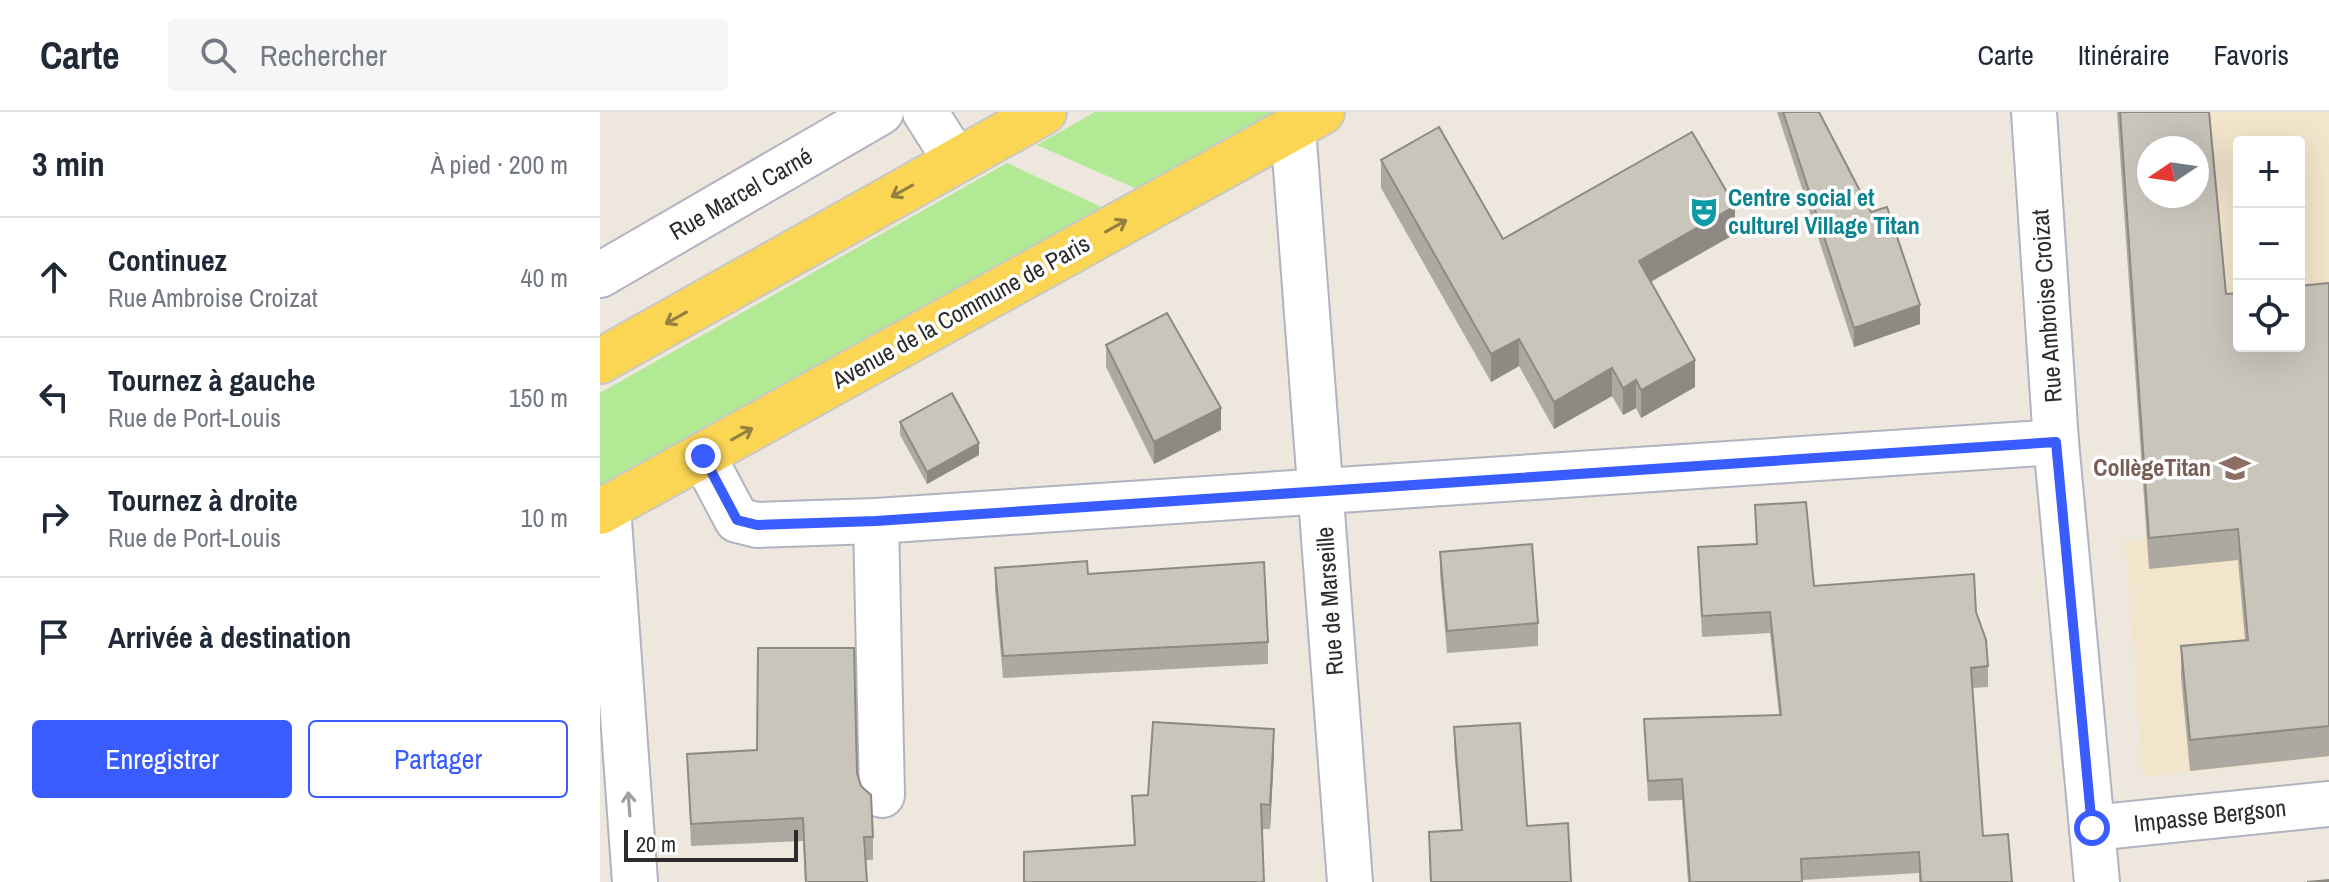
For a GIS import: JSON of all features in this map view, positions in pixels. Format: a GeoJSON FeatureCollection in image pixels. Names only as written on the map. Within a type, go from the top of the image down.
{"type":"FeatureCollection","features":[{"type":"Feature","properties":{"kind":"main road"},"geometry":{"type":"LineString","coordinates":[[600,361],[1044,112]]}},
{"type":"Feature","properties":{"kind":"main road","name":"Avenue de la Commune de Paris"},"geometry":{"type":"LineString","coordinates":[[604,509],[1308,120]]}},
{"type":"Feature","properties":{"kind":"street","name":"Rue Marcel Carné"},"geometry":{"type":"LineString","coordinates":[[600,275],[881,112]]}},
{"type":"Feature","properties":{"kind":"street"},"geometry":{"type":"LineString","coordinates":[[925,112],[956,161]]}},
{"type":"Feature","properties":{"kind":"street","name":"Rue Ambroise Croizat"},"geometry":{"type":"LineString","coordinates":[[2034,112],[2056,442],[2097,882]]}},
{"type":"Feature","properties":{"kind":"street","name":"Rue de Marseille"},"geometry":{"type":"LineString","coordinates":[[1308,120],[1322,492],[1350,882]]}},
{"type":"Feature","properties":{"kind":"street"},"geometry":{"type":"LineString","coordinates":[[703,456],[737,520],[757,525],[876,521],[2056,442]]}},
{"type":"Feature","properties":{"kind":"street"},"geometry":{"type":"LineString","coordinates":[[604,509],[635,882]]}},
{"type":"Feature","properties":{"kind":"street"},"geometry":{"type":"LineString","coordinates":[[876,521],[882,795]]}},
{"type":"Feature","properties":{"kind":"street","name":"Impasse Bergson"},"geometry":{"type":"LineString","coordinates":[[2092,828],[2329,804]]}},
{"type":"Feature","properties":{"kind":"shaded area","name":"CollègeTitan"},"geometry":{"type":"Polygon","coordinates":[[[2118,112],[2329,112],[2329,757],[2143,777],[2125,540],[2146,538],[2118,112]]]}},
{"type":"Feature","properties":{"kind":"green space"},"geometry":{"type":"Polygon","coordinates":[[[1095,112],[1278,112],[1139,190],[1037,145],[1095,112]]]}},
{"type":"Feature","properties":{"kind":"green space"},"geometry":{"type":"Polygon","coordinates":[[[1007,163],[1108,210],[600,493],[600,393],[1007,163]]]}},
{"type":"Feature","properties":{"kind":"building"},"geometry":{"type":"Polygon","coordinates":[[[1783,112],[1819,112],[1871,212],[1887,207],[1920,305],[1854,328],[1783,112]]]}},
{"type":"Feature","properties":{"kind":"building","name":"CollègeTitan"},"geometry":{"type":"Polygon","coordinates":[[[2120,112],[2209,112],[2226,294],[2233,293],[2233,352],[2305,352],[2305,285],[2329,283],[2329,726],[2190,740],[2181,646],[2248,640],[2238,529],[2149,538],[2120,112]]]}},
{"type":"Feature","properties":{"kind":"building"},"geometry":{"type":"Polygon","coordinates":[[[1439,127],[1503,239],[1692,132],[1735,206],[1639,261],[1695,360],[1641,390],[1636,380],[1623,388],[1612,368],[1554,402],[1519,339],[1491,354],[1381,160],[1439,127]]]}},
{"type":"Feature","properties":{"kind":"building"},"geometry":{"type":"Polygon","coordinates":[[[1167,313],[1221,408],[1154,442],[1106,345],[1167,313]]]}},
{"type":"Feature","properties":{"kind":"building"},"geometry":{"type":"Polygon","coordinates":[[[952,393],[979,443],[927,472],[900,422],[952,393]]]}},
{"type":"Feature","properties":{"kind":"building"},"geometry":{"type":"Polygon","coordinates":[[[1806,502],[1814,586],[1974,574],[1976,612],[1986,640],[1988,666],[1971,668],[1983,836],[2008,834],[2012,882],[1921,882],[1919,852],[1801,859],[1802,882],[1690,882],[1682,779],[1648,781],[1644,719],[1781,715],[1770,612],[1702,616],[1698,547],[1757,544],[1755,505],[1806,502]]]}},
{"type":"Feature","properties":{"kind":"building"},"geometry":{"type":"Polygon","coordinates":[[[1532,544],[1538,623],[1447,631],[1440,552],[1532,544]]]}},
{"type":"Feature","properties":{"kind":"building"},"geometry":{"type":"Polygon","coordinates":[[[1087,561],[1088,574],[1264,562],[1268,642],[1003,656],[995,568],[1087,561]]]}},
{"type":"Feature","properties":{"kind":"building"},"geometry":{"type":"Polygon","coordinates":[[[758,648],[854,648],[857,773],[861,786],[871,795],[873,837],[864,837],[867,882],[806,882],[803,818],[691,824],[687,754],[757,750],[758,648]]]}},
{"type":"Feature","properties":{"kind":"building"},"geometry":{"type":"Polygon","coordinates":[[[1153,722],[1274,729],[1270,805],[1261,804],[1264,882],[1024,882],[1024,852],[1135,845],[1132,796],[1148,795],[1153,722]]]}},
{"type":"Feature","properties":{"kind":"building"},"geometry":{"type":"Polygon","coordinates":[[[1520,723],[1527,826],[1568,823],[1571,882],[1431,882],[1429,832],[1462,830],[1454,727],[1520,723]]]}},
{"type":"Feature","properties":{"kind":"place","name":"Centre social et culturel Village Titan"},"geometry":{"type":"Point","coordinates":[1704,212]}},
{"type":"Feature","properties":{"kind":"place","name":"CollègeTitan"},"geometry":{"type":"Point","coordinates":[2235,468]}},
{"type":"Feature","properties":{"kind":"route"},"geometry":{"type":"LineString","coordinates":[[703,456],[737,520],[757,525],[876,521],[2056,442],[2092,828]]}}]}
